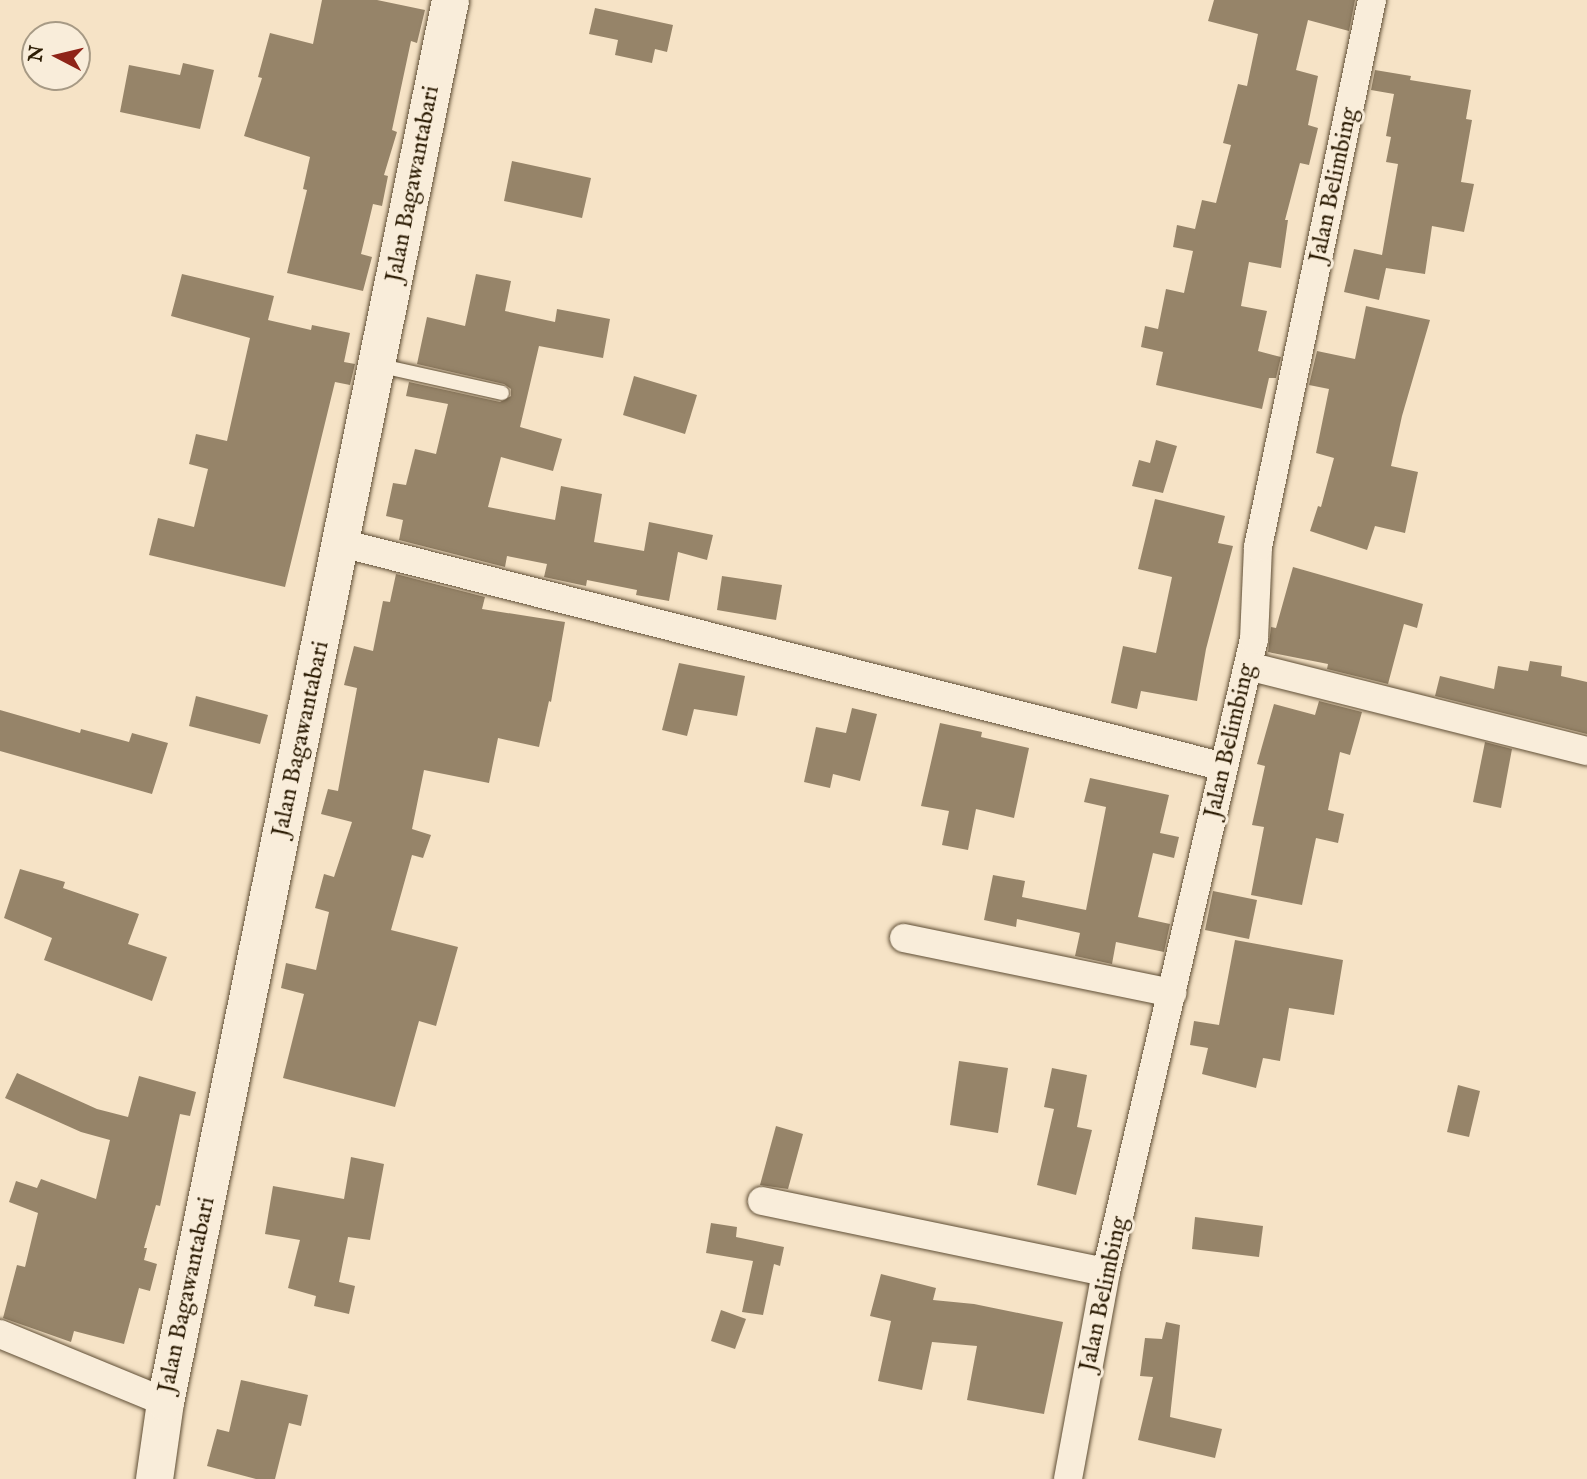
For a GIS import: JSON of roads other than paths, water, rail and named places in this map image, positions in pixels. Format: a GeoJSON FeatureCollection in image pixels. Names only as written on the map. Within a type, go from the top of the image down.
{"type":"FeatureCollection","features":[{"type":"Feature","properties":{"kind":"street","name":"Jalan Bagawantabari"},"geometry":{"type":"LineString","coordinates":[[154,1479],[165,1402],[450,0]]}},
{"type":"Feature","properties":{"kind":"street","name":"Jalan Belimbing"},"geometry":{"type":"LineString","coordinates":[[1068,1479],[1106,1272],[1254,639],[1258,547],[1372,0]]}},
{"type":"Feature","properties":{"kind":"street"},"geometry":{"type":"LineString","coordinates":[[341,543],[1224,767]]}},
{"type":"Feature","properties":{"kind":"street"},"geometry":{"type":"LineString","coordinates":[[1248,666],[1587,751]]}},
{"type":"Feature","properties":{"kind":"street"},"geometry":{"type":"LineString","coordinates":[[904,939],[1172,993]]}},
{"type":"Feature","properties":{"kind":"street"},"geometry":{"type":"LineString","coordinates":[[762,1201],[1106,1272]]}},
{"type":"Feature","properties":{"kind":"street"},"geometry":{"type":"LineString","coordinates":[[0,1334],[165,1402]]}},
{"type":"Feature","properties":{"kind":"lane"},"geometry":{"type":"LineString","coordinates":[[377,365],[502,393]]}}]}
